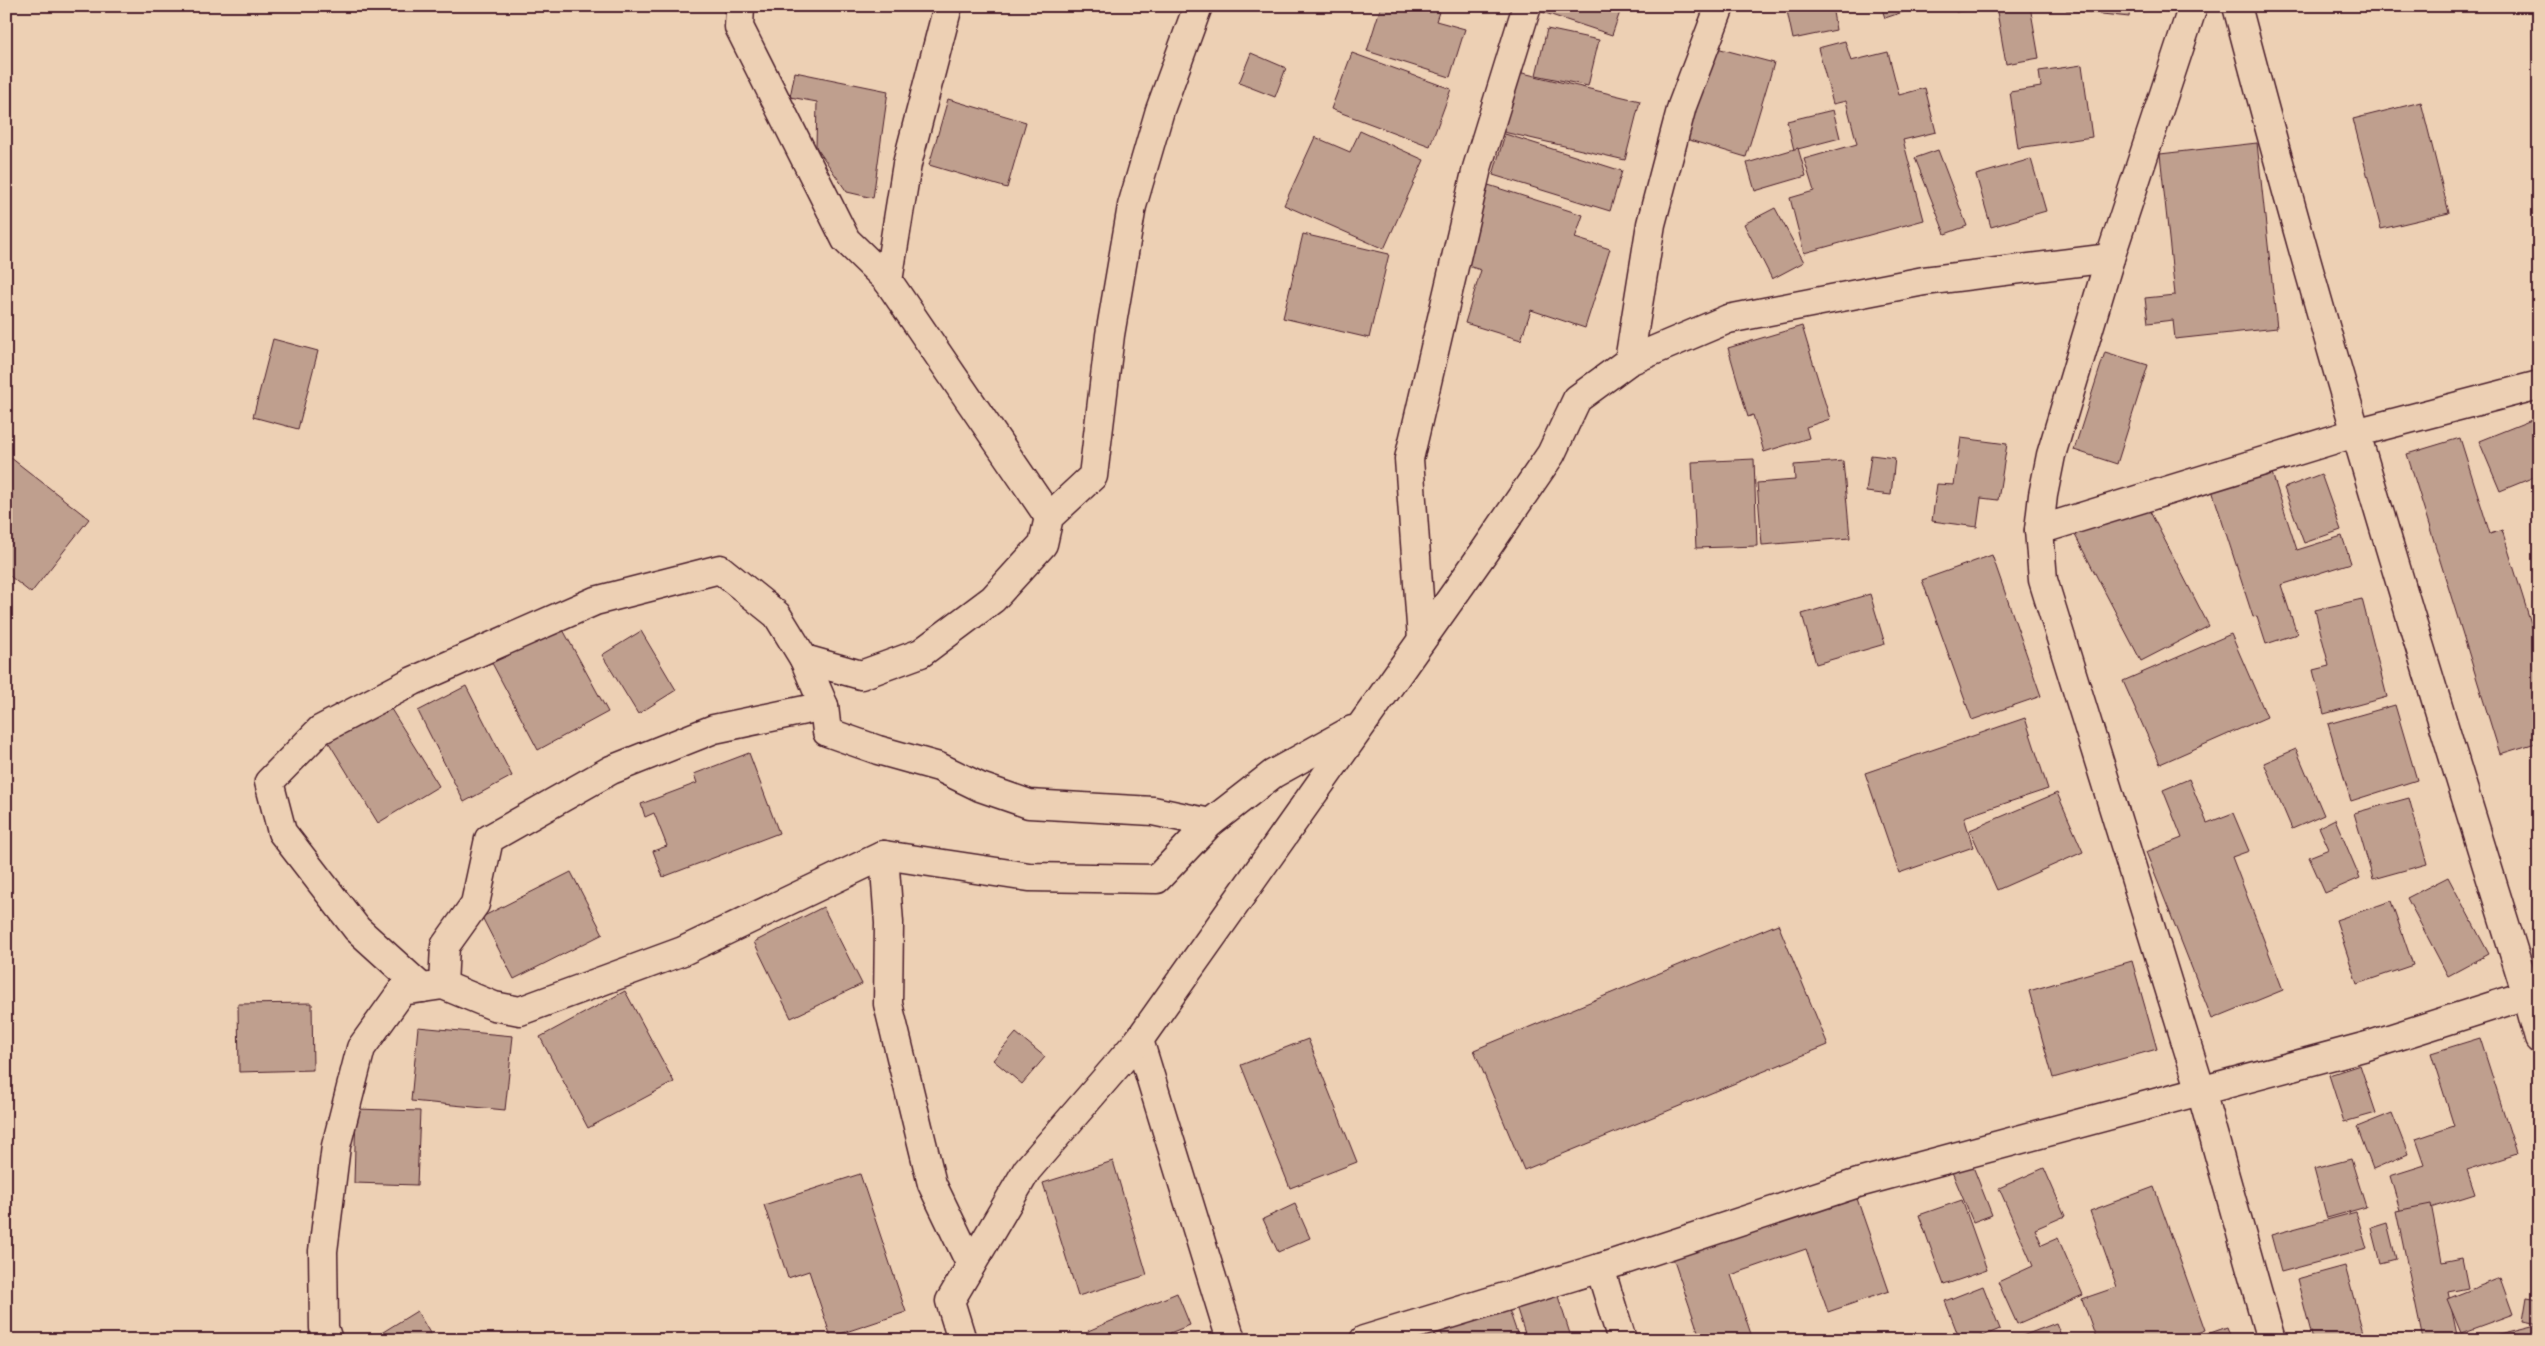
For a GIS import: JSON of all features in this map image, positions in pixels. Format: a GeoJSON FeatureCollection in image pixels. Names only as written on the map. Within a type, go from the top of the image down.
{"type":"FeatureCollection","features":[{"type":"Feature","properties":{"kind":"street"},"geometry":{"type":"LineString","coordinates":[[888,281],[907,164],[948,6]]}},
{"type":"Feature","properties":{"kind":"street"},"geometry":{"type":"LineString","coordinates":[[804,659],[861,675],[921,653],[999,592],[1043,544],[1049,517],[1093,476],[1110,335],[1132,206],[1160,110],[1198,6]]}},
{"type":"Feature","properties":{"kind":"street"},"geometry":{"type":"LineString","coordinates":[[1422,638],[1410,459],[1477,168],[1528,6]]}},
{"type":"Feature","properties":{"kind":"street"},"geometry":{"type":"LineString","coordinates":[[1629,361],[1656,206],[1682,106],[1720,6]]}},
{"type":"Feature","properties":{"kind":"street"},"geometry":{"type":"LineString","coordinates":[[2193,6],[2110,258],[2052,455],[2043,496],[2039,530],[2043,580],[2201,1091],[2271,1340]]}},
{"type":"Feature","properties":{"kind":"street"},"geometry":{"type":"LineString","coordinates":[[2237,6],[2321,317],[2355,433],[2533,993],[2539,1039]]}},
{"type":"Feature","properties":{"kind":"street"},"geometry":{"type":"LineString","coordinates":[[737,13],[846,240],[888,281],[1049,517]]}},
{"type":"Feature","properties":{"kind":"street"},"geometry":{"type":"LineString","coordinates":[[962,1340],[950,1301],[1027,1170],[1139,1040],[1550,454],[1577,399],[1629,361],[1728,319],[1924,281],[2110,258]]}},
{"type":"Feature","properties":{"kind":"street"},"geometry":{"type":"LineString","coordinates":[[2039,530],[2355,433],[2539,385]]}},
{"type":"Feature","properties":{"kind":"street"},"geometry":{"type":"LineString","coordinates":[[1210,823],[1153,811],[1029,804],[980,787],[939,766],[878,750],[827,732],[824,706],[804,659],[777,615],[720,569],[595,601],[413,681],[320,730],[269,782],[282,832],[357,929],[433,987],[494,1006],[520,1011],[683,951],[884,854],[1029,877],[1157,879],[1210,823],[1273,774],[1358,727]]}},
{"type":"Feature","properties":{"kind":"street"},"geometry":{"type":"LineString","coordinates":[[433,987],[445,946],[476,904],[489,839],[611,770],[628,763],[714,729],[824,706]]}},
{"type":"Feature","properties":{"kind":"street"},"geometry":{"type":"LineString","coordinates":[[884,854],[889,923],[888,1004],[932,1184],[971,1265]]}},
{"type":"Feature","properties":{"kind":"street"},"geometry":{"type":"LineString","coordinates":[[328,1340],[324,1328],[323,1251],[336,1146],[361,1048],[402,992],[433,987]]}},
{"type":"Feature","properties":{"kind":"street"},"geometry":{"type":"LineString","coordinates":[[1364,1340],[1600,1268],[1858,1183],[2367,1046],[2533,993]]}},
{"type":"Feature","properties":{"kind":"street"},"geometry":{"type":"LineString","coordinates":[[1139,1040],[1231,1340]]}},
{"type":"Feature","properties":{"kind":"street"},"geometry":{"type":"LineString","coordinates":[[1600,1268],[1622,1340]]}},
{"type":"Feature","properties":{"kind":"building"},"geometry":{"type":"Polygon","coordinates":[[[1381,6],[1441,6],[1436,21],[1465,29],[1450,77],[1367,51],[1381,6]]]}},
{"type":"Feature","properties":{"kind":"building"},"geometry":{"type":"Polygon","coordinates":[[[1533,6],[1622,6],[1612,35],[1533,9],[1533,6]]]}},
{"type":"Feature","properties":{"kind":"building"},"geometry":{"type":"Polygon","coordinates":[[[1786,6],[1832,6],[1836,30],[1793,39],[1786,6]]]}},
{"type":"Feature","properties":{"kind":"building"},"geometry":{"type":"Polygon","coordinates":[[[1881,6],[1911,6],[1912,9],[1885,18],[1881,6]]]}},
{"type":"Feature","properties":{"kind":"building"},"geometry":{"type":"Polygon","coordinates":[[[1955,6],[1994,6],[1956,12],[1955,6]]]}},
{"type":"Feature","properties":{"kind":"building"},"geometry":{"type":"Polygon","coordinates":[[[1996,6],[2030,6],[2039,58],[2006,64],[1996,6]]]}},
{"type":"Feature","properties":{"kind":"building"},"geometry":{"type":"Polygon","coordinates":[[[2066,6],[2130,6],[2129,17],[2066,10],[2066,6]]]}},
{"type":"Feature","properties":{"kind":"building"},"geometry":{"type":"Polygon","coordinates":[[[1547,29],[1599,40],[1588,86],[1536,75],[1547,29]]]}},
{"type":"Feature","properties":{"kind":"building"},"geometry":{"type":"Polygon","coordinates":[[[1845,41],[1851,61],[1888,52],[1899,95],[1925,88],[1936,132],[1903,140],[1924,220],[1804,253],[1790,198],[1814,191],[1804,159],[1857,144],[1846,101],[1833,104],[1818,48],[1845,41]]]}},
{"type":"Feature","properties":{"kind":"building"},"geometry":{"type":"Polygon","coordinates":[[[1713,47],[1774,63],[1746,157],[1686,139],[1713,47]]]}},
{"type":"Feature","properties":{"kind":"building"},"geometry":{"type":"Polygon","coordinates":[[[1251,53],[1286,68],[1275,97],[1239,83],[1251,53]]]}},
{"type":"Feature","properties":{"kind":"building"},"geometry":{"type":"Polygon","coordinates":[[[1352,53],[1451,89],[1430,146],[1331,109],[1352,53]]]}},
{"type":"Feature","properties":{"kind":"building"},"geometry":{"type":"Polygon","coordinates":[[[2082,65],[2092,137],[2018,148],[2010,92],[2041,87],[2039,71],[2082,65]]]}},
{"type":"Feature","properties":{"kind":"building"},"geometry":{"type":"Polygon","coordinates":[[[1510,70],[1640,101],[1625,160],[1495,130],[1510,70]]]}},
{"type":"Feature","properties":{"kind":"building"},"geometry":{"type":"Polygon","coordinates":[[[795,72],[888,91],[873,198],[847,192],[816,147],[817,102],[790,97],[795,72]]]}},
{"type":"Feature","properties":{"kind":"building"},"geometry":{"type":"Polygon","coordinates":[[[948,99],[1026,122],[1007,188],[929,165],[948,99]]]}},
{"type":"Feature","properties":{"kind":"building"},"geometry":{"type":"Polygon","coordinates":[[[2421,102],[2449,213],[2381,229],[2353,119],[2421,102]]]}},
{"type":"Feature","properties":{"kind":"building"},"geometry":{"type":"Polygon","coordinates":[[[1833,110],[1840,138],[1794,150],[1787,121],[1833,110]]]}},
{"type":"Feature","properties":{"kind":"building"},"geometry":{"type":"Polygon","coordinates":[[[1360,131],[1424,160],[1384,249],[1284,205],[1315,137],[1350,152],[1360,131]]]}},
{"type":"Feature","properties":{"kind":"building"},"geometry":{"type":"Polygon","coordinates":[[[1505,134],[1622,171],[1610,211],[1493,175],[1505,134]]]}},
{"type":"Feature","properties":{"kind":"building"},"geometry":{"type":"Polygon","coordinates":[[[2257,143],[2277,328],[2175,339],[2173,320],[2148,323],[2145,298],[2175,295],[2160,154],[2257,143]]]}},
{"type":"Feature","properties":{"kind":"building"},"geometry":{"type":"Polygon","coordinates":[[[1798,148],[1806,176],[1755,191],[1747,163],[1798,148]]]}},
{"type":"Feature","properties":{"kind":"building"},"geometry":{"type":"Polygon","coordinates":[[[1938,150],[1967,226],[1945,234],[1915,158],[1938,150]]]}},
{"type":"Feature","properties":{"kind":"building"},"geometry":{"type":"Polygon","coordinates":[[[2031,159],[2046,211],[1991,227],[1976,175],[2031,159]]]}},
{"type":"Feature","properties":{"kind":"building"},"geometry":{"type":"Polygon","coordinates":[[[1482,183],[1583,215],[1575,238],[1610,249],[1585,328],[1531,310],[1521,340],[1465,323],[1481,270],[1458,263],[1482,183]]]}},
{"type":"Feature","properties":{"kind":"building"},"geometry":{"type":"Polygon","coordinates":[[[1775,208],[1804,262],[1772,279],[1744,224],[1775,208]]]}},
{"type":"Feature","properties":{"kind":"building"},"geometry":{"type":"Polygon","coordinates":[[[1303,234],[1389,254],[1369,338],[1283,318],[1303,234]]]}},
{"type":"Feature","properties":{"kind":"building"},"geometry":{"type":"Polygon","coordinates":[[[1802,326],[1830,419],[1806,427],[1809,438],[1764,452],[1753,415],[1748,417],[1728,348],[1802,326]]]}},
{"type":"Feature","properties":{"kind":"building"},"geometry":{"type":"Polygon","coordinates":[[[273,339],[318,351],[298,429],[253,417],[273,339]]]}},
{"type":"Feature","properties":{"kind":"building"},"geometry":{"type":"Polygon","coordinates":[[[2105,352],[2148,365],[2117,464],[2074,450],[2105,352]]]}},
{"type":"Feature","properties":{"kind":"building"},"geometry":{"type":"Polygon","coordinates":[[[2539,417],[2539,475],[2500,491],[2479,441],[2539,417]]]}},
{"type":"Feature","properties":{"kind":"building"},"geometry":{"type":"Polygon","coordinates":[[[1961,438],[2007,444],[1998,500],[1981,498],[1977,527],[1932,521],[1937,484],[1954,485],[1961,438]]]}},
{"type":"Feature","properties":{"kind":"building"},"geometry":{"type":"Polygon","coordinates":[[[2460,438],[2490,534],[2502,530],[2539,649],[2539,742],[2500,754],[2407,454],[2460,438]]]}},
{"type":"Feature","properties":{"kind":"building"},"geometry":{"type":"Polygon","coordinates":[[[6,454],[89,519],[31,593],[6,573],[6,454]]]}},
{"type":"Feature","properties":{"kind":"building"},"geometry":{"type":"Polygon","coordinates":[[[1871,455],[1895,458],[1891,495],[1866,492],[1871,455]]]}},
{"type":"Feature","properties":{"kind":"building"},"geometry":{"type":"Polygon","coordinates":[[[1754,459],[1757,546],[1696,548],[1692,462],[1754,459]]]}},
{"type":"Feature","properties":{"kind":"building"},"geometry":{"type":"Polygon","coordinates":[[[1843,461],[1850,538],[1762,545],[1757,483],[1795,480],[1794,465],[1843,461]]]}},
{"type":"Feature","properties":{"kind":"building"},"geometry":{"type":"Polygon","coordinates":[[[2271,470],[2297,550],[2342,536],[2351,563],[2281,585],[2297,634],[2266,644],[2257,616],[2253,617],[2212,490],[2271,470]]]}},
{"type":"Feature","properties":{"kind":"building"},"geometry":{"type":"Polygon","coordinates":[[[2321,474],[2341,530],[2304,543],[2284,488],[2321,474]]]}},
{"type":"Feature","properties":{"kind":"building"},"geometry":{"type":"Polygon","coordinates":[[[2144,500],[2209,626],[2141,661],[2075,535],[2144,500]]]}},
{"type":"Feature","properties":{"kind":"building"},"geometry":{"type":"Polygon","coordinates":[[[1992,555],[2041,696],[1972,720],[1922,580],[1992,555]]]}},
{"type":"Feature","properties":{"kind":"building"},"geometry":{"type":"Polygon","coordinates":[[[1870,594],[1885,644],[1816,664],[1802,614],[1870,594]]]}},
{"type":"Feature","properties":{"kind":"building"},"geometry":{"type":"Polygon","coordinates":[[[2362,599],[2387,697],[2324,714],[2313,670],[2329,666],[2315,610],[2362,599]]]}},
{"type":"Feature","properties":{"kind":"building"},"geometry":{"type":"Polygon","coordinates":[[[561,626],[608,712],[538,750],[492,663],[561,626]]]}},
{"type":"Feature","properties":{"kind":"building"},"geometry":{"type":"Polygon","coordinates":[[[641,631],[676,690],[638,714],[602,655],[641,631]]]}},
{"type":"Feature","properties":{"kind":"building"},"geometry":{"type":"Polygon","coordinates":[[[2231,634],[2267,717],[2160,764],[2123,681],[2231,634]]]}},
{"type":"Feature","properties":{"kind":"building"},"geometry":{"type":"Polygon","coordinates":[[[466,686],[512,776],[464,802],[418,711],[466,686]]]}},
{"type":"Feature","properties":{"kind":"building"},"geometry":{"type":"Polygon","coordinates":[[[386,701],[439,786],[378,823],[326,738],[386,701]]]}},
{"type":"Feature","properties":{"kind":"building"},"geometry":{"type":"Polygon","coordinates":[[[2395,705],[2417,780],[2351,801],[2328,724],[2395,705]]]}},
{"type":"Feature","properties":{"kind":"building"},"geometry":{"type":"Polygon","coordinates":[[[2025,718],[2048,789],[1964,817],[1973,847],[1899,873],[1865,773],[2025,718]]]}},
{"type":"Feature","properties":{"kind":"building"},"geometry":{"type":"Polygon","coordinates":[[[2296,749],[2324,815],[2292,829],[2264,763],[2296,749]]]}},
{"type":"Feature","properties":{"kind":"building"},"geometry":{"type":"Polygon","coordinates":[[[749,753],[779,833],[663,877],[653,851],[667,846],[654,813],[645,817],[641,804],[697,783],[694,774],[749,753]]]}},
{"type":"Feature","properties":{"kind":"building"},"geometry":{"type":"Polygon","coordinates":[[[2189,779],[2207,823],[2233,813],[2249,851],[2232,857],[2283,990],[2212,1019],[2146,852],[2182,838],[2163,790],[2189,779]]]}},
{"type":"Feature","properties":{"kind":"building"},"geometry":{"type":"Polygon","coordinates":[[[2057,793],[2083,852],[1997,890],[1970,830],[2057,793]]]}},
{"type":"Feature","properties":{"kind":"building"},"geometry":{"type":"Polygon","coordinates":[[[2409,798],[2427,864],[2373,879],[2354,813],[2409,798]]]}},
{"type":"Feature","properties":{"kind":"building"},"geometry":{"type":"Polygon","coordinates":[[[2335,819],[2360,878],[2325,893],[2309,857],[2329,849],[2319,827],[2335,819]]]}},
{"type":"Feature","properties":{"kind":"building"},"geometry":{"type":"Polygon","coordinates":[[[571,872],[603,934],[514,979],[482,917],[571,872]]]}},
{"type":"Feature","properties":{"kind":"building"},"geometry":{"type":"Polygon","coordinates":[[[2448,877],[2489,954],[2448,976],[2407,898],[2448,877]]]}},
{"type":"Feature","properties":{"kind":"building"},"geometry":{"type":"Polygon","coordinates":[[[2391,901],[2413,965],[2357,984],[2336,920],[2391,901]]]}},
{"type":"Feature","properties":{"kind":"building"},"geometry":{"type":"Polygon","coordinates":[[[823,907],[862,984],[791,1018],[754,942],[823,907]]]}},
{"type":"Feature","properties":{"kind":"building"},"geometry":{"type":"Polygon","coordinates":[[[1778,924],[1828,1045],[1524,1170],[1474,1050],[1778,924]]]}},
{"type":"Feature","properties":{"kind":"building"},"geometry":{"type":"Polygon","coordinates":[[[2132,961],[2157,1049],[2053,1078],[2029,991],[2132,961]]]}},
{"type":"Feature","properties":{"kind":"building"},"geometry":{"type":"Polygon","coordinates":[[[625,991],[674,1082],[588,1128],[540,1037],[625,991]]]}},
{"type":"Feature","properties":{"kind":"building"},"geometry":{"type":"Polygon","coordinates":[[[312,1003],[313,1070],[239,1072],[238,1004],[312,1003]]]}},
{"type":"Feature","properties":{"kind":"building"},"geometry":{"type":"Polygon","coordinates":[[[418,1027],[513,1036],[505,1110],[411,1101],[418,1027]]]}},
{"type":"Feature","properties":{"kind":"building"},"geometry":{"type":"Polygon","coordinates":[[[1016,1033],[1045,1057],[1022,1084],[993,1060],[1016,1033]]]}},
{"type":"Feature","properties":{"kind":"building"},"geometry":{"type":"Polygon","coordinates":[[[2480,1038],[2517,1154],[2467,1170],[2475,1194],[2402,1217],[2390,1176],[2425,1165],[2416,1139],[2454,1126],[2431,1053],[2480,1038]]]}},
{"type":"Feature","properties":{"kind":"building"},"geometry":{"type":"Polygon","coordinates":[[[1308,1039],[1357,1162],[1290,1188],[1241,1065],[1308,1039]]]}},
{"type":"Feature","properties":{"kind":"building"},"geometry":{"type":"Polygon","coordinates":[[[2360,1065],[2376,1113],[2344,1122],[2329,1075],[2360,1065]]]}},
{"type":"Feature","properties":{"kind":"building"},"geometry":{"type":"Polygon","coordinates":[[[356,1109],[420,1111],[417,1185],[354,1183],[356,1109]]]}},
{"type":"Feature","properties":{"kind":"building"},"geometry":{"type":"Polygon","coordinates":[[[2392,1113],[2408,1154],[2373,1169],[2357,1127],[2392,1113]]]}},
{"type":"Feature","properties":{"kind":"building"},"geometry":{"type":"Polygon","coordinates":[[[2351,1159],[2366,1207],[2327,1218],[2314,1169],[2351,1159]]]}},
{"type":"Feature","properties":{"kind":"building"},"geometry":{"type":"Polygon","coordinates":[[[1113,1161],[1147,1275],[1078,1296],[1043,1183],[1113,1161]]]}},
{"type":"Feature","properties":{"kind":"building"},"geometry":{"type":"Polygon","coordinates":[[[1972,1164],[1992,1215],[1973,1222],[1952,1172],[1972,1164]]]}},
{"type":"Feature","properties":{"kind":"building"},"geometry":{"type":"Polygon","coordinates":[[[2044,1168],[2065,1216],[2035,1229],[2042,1245],[2058,1238],[2083,1295],[2017,1324],[1998,1282],[2033,1266],[1999,1188],[2044,1168]]]}},
{"type":"Feature","properties":{"kind":"building"},"geometry":{"type":"Polygon","coordinates":[[[860,1174],[906,1312],[831,1337],[809,1271],[788,1278],[764,1205],[860,1174]]]}},
{"type":"Feature","properties":{"kind":"building"},"geometry":{"type":"Polygon","coordinates":[[[2154,1187],[2205,1330],[2178,1340],[2097,1340],[2082,1299],[2117,1287],[2090,1211],[2154,1187]]]}},
{"type":"Feature","properties":{"kind":"building"},"geometry":{"type":"Polygon","coordinates":[[[1854,1190],[1889,1291],[1828,1312],[1806,1249],[1731,1275],[1753,1340],[1701,1340],[1672,1255],[1854,1190]]]}},
{"type":"Feature","properties":{"kind":"building"},"geometry":{"type":"Polygon","coordinates":[[[1962,1200],[1987,1270],[1944,1285],[1919,1215],[1962,1200]]]}},
{"type":"Feature","properties":{"kind":"building"},"geometry":{"type":"Polygon","coordinates":[[[1295,1204],[1310,1238],[1278,1252],[1263,1219],[1295,1204]]]}},
{"type":"Feature","properties":{"kind":"building"},"geometry":{"type":"Polygon","coordinates":[[[2431,1204],[2442,1262],[2462,1258],[2468,1288],[2448,1292],[2458,1340],[2423,1340],[2396,1211],[2431,1204]]]}},
{"type":"Feature","properties":{"kind":"building"},"geometry":{"type":"Polygon","coordinates":[[[2356,1212],[2367,1249],[2281,1272],[2271,1235],[2356,1212]]]}},
{"type":"Feature","properties":{"kind":"building"},"geometry":{"type":"Polygon","coordinates":[[[2387,1223],[2396,1259],[2380,1263],[2371,1228],[2387,1223]]]}},
{"type":"Feature","properties":{"kind":"building"},"geometry":{"type":"Polygon","coordinates":[[[2345,1266],[2365,1340],[2313,1340],[2297,1279],[2345,1266]]]}},
{"type":"Feature","properties":{"kind":"building"},"geometry":{"type":"Polygon","coordinates":[[[2500,1278],[2513,1314],[2461,1333],[2447,1299],[2500,1278]]]}},
{"type":"Feature","properties":{"kind":"building"},"geometry":{"type":"Polygon","coordinates":[[[1983,1286],[2000,1329],[1973,1340],[1960,1340],[1945,1301],[1983,1286]]]}},
{"type":"Feature","properties":{"kind":"building"},"geometry":{"type":"Polygon","coordinates":[[[1555,1287],[1572,1340],[1527,1340],[1514,1300],[1555,1287]]]}},
{"type":"Feature","properties":{"kind":"building"},"geometry":{"type":"Polygon","coordinates":[[[1177,1293],[1190,1325],[1170,1333],[1173,1340],[1092,1340],[1088,1331],[1177,1293]]]}},
{"type":"Feature","properties":{"kind":"building"},"geometry":{"type":"Polygon","coordinates":[[[2527,1297],[2539,1299],[2539,1324],[2523,1321],[2527,1297]]]}},
{"type":"Feature","properties":{"kind":"building"},"geometry":{"type":"Polygon","coordinates":[[[1506,1301],[1518,1336],[1507,1340],[1444,1340],[1438,1324],[1506,1301]]]}},
{"type":"Feature","properties":{"kind":"building"},"geometry":{"type":"Polygon","coordinates":[[[417,1311],[434,1340],[370,1340],[417,1311]]]}},
{"type":"Feature","properties":{"kind":"building"},"geometry":{"type":"Polygon","coordinates":[[[1432,1323],[1437,1340],[1373,1340],[1432,1323]]]}},
{"type":"Feature","properties":{"kind":"building"},"geometry":{"type":"Polygon","coordinates":[[[2056,1323],[2063,1340],[2012,1340],[2056,1323]]]}},
{"type":"Feature","properties":{"kind":"building"},"geometry":{"type":"Polygon","coordinates":[[[2539,1324],[2539,1340],[2475,1340],[2539,1324]]]}},
{"type":"Feature","properties":{"kind":"building"},"geometry":{"type":"Polygon","coordinates":[[[2227,1327],[2232,1340],[2191,1340],[2227,1327]]]}}]}
